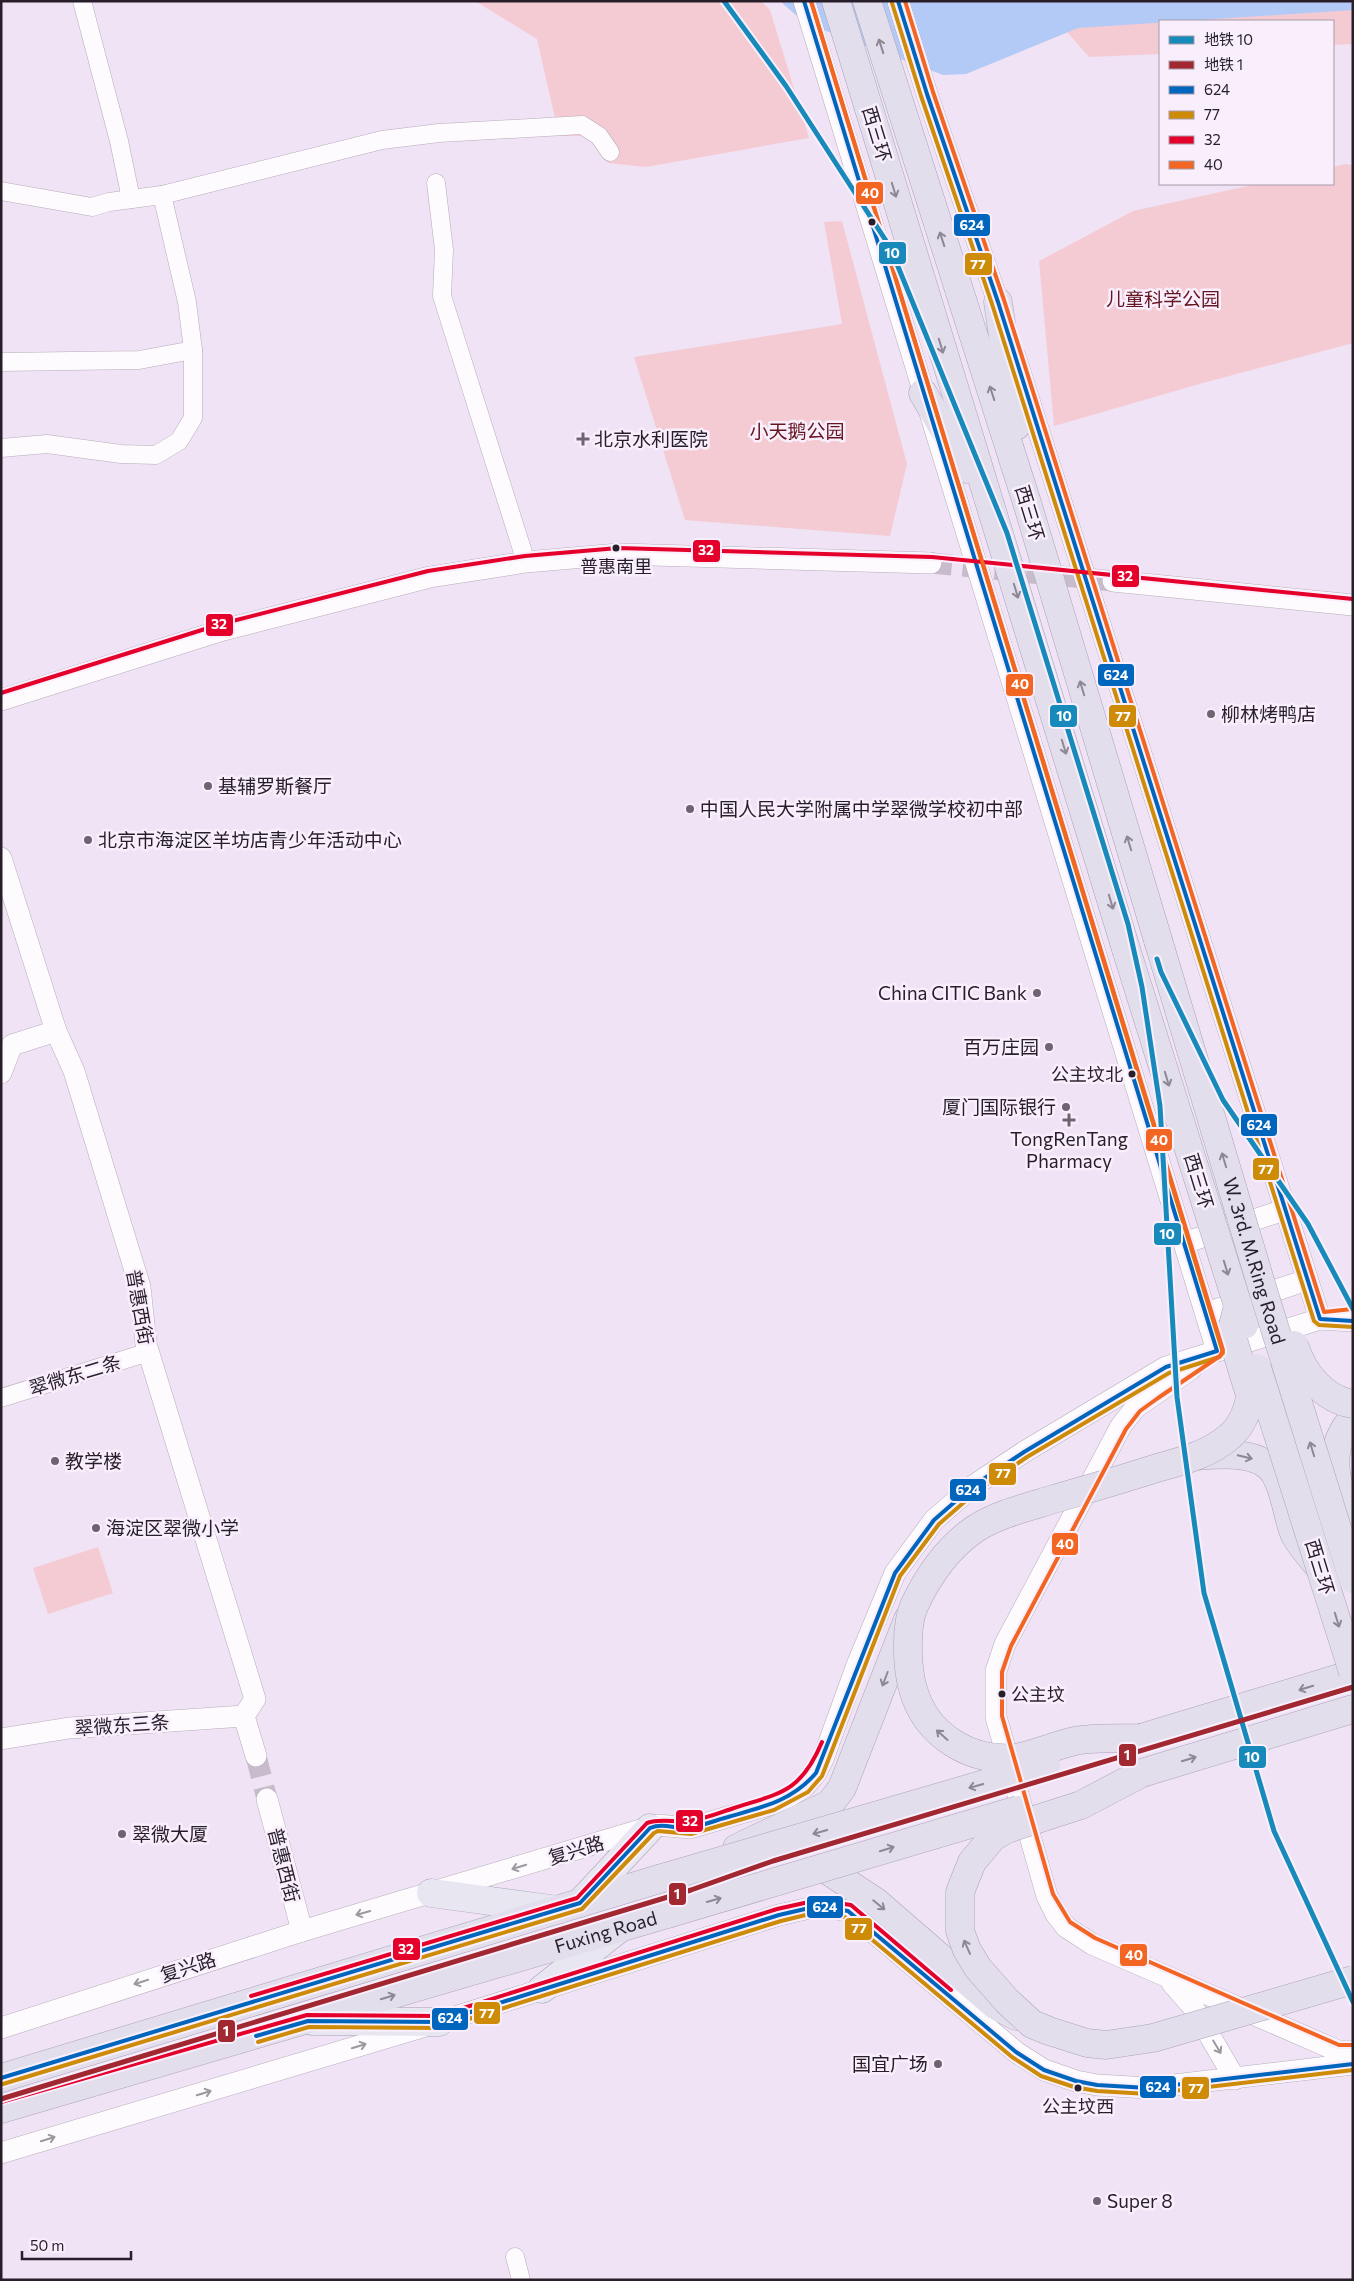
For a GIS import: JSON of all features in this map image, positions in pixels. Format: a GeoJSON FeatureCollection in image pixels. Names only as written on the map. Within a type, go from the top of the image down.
{"type":"FeatureCollection","features":[{"type":"Feature","properties":{"kind":"highway","name":"西三环"},"geometry":{"type":"LineString","coordinates":[[836,1],[1126,949],[1353,1673]]}},
{"type":"Feature","properties":{"kind":"highway","name":"西三环"},"geometry":{"type":"LineString","coordinates":[[866,1],[1028,506],[1158,940]]}},
{"type":"Feature","properties":{"kind":"highway"},"geometry":{"type":"LineString","coordinates":[[998,302],[1028,506]]}},
{"type":"Feature","properties":{"kind":"highway"},"geometry":{"type":"LineString","coordinates":[[923,394],[991,512]]}},
{"type":"Feature","properties":{"kind":"highway","name":"W. 3rd. M.Ring Road"},"geometry":{"type":"LineString","coordinates":[[1158,940],[1265,1297],[1351,1552]]}},
{"type":"Feature","properties":{"kind":"highway"},"geometry":{"type":"LineString","coordinates":[[1265,1297],[1283,1312],[1304,1371],[1328,1394],[1353,1404]]}},
{"type":"Feature","properties":{"kind":"highway"},"geometry":{"type":"LineString","coordinates":[[1197,1456],[1232,1435],[1240,1425],[1249,1402],[1248,1388],[1231,1333],[1238,1306]]}},
{"type":"Feature","properties":{"kind":"highway"},"geometry":{"type":"LineString","coordinates":[[1351,1552],[1334,1467],[1334,1455],[1342,1434],[1353,1418]]}},
{"type":"Feature","properties":{"kind":"highway"},"geometry":{"type":"LineString","coordinates":[[694,1868],[830,1804],[842,1788],[909,1617],[931,1574],[960,1541],[993,1519],[1197,1456],[1234,1454],[1251,1458],[1266,1465],[1275,1474],[1294,1535],[1321,1570]]}},
{"type":"Feature","properties":{"kind":"highway"},"geometry":{"type":"LineString","coordinates":[[909,1617],[910,1679],[916,1698],[926,1719],[941,1735],[955,1745],[970,1752],[998,1758],[1020,1756],[1077,1741],[1140,1738]]}},
{"type":"Feature","properties":{"kind":"highway"},"geometry":{"type":"LineString","coordinates":[[694,1868],[1140,1738],[1353,1673]]}},
{"type":"Feature","properties":{"kind":"highway","name":"Fuxing Road"},"geometry":{"type":"LineString","coordinates":[[1,2109],[308,2021],[1353,1709]]}},
{"type":"Feature","properties":{"kind":"highway"},"geometry":{"type":"LineString","coordinates":[[1032,2024],[992,1986],[967,1950],[960,1931],[958,1910],[964,1876],[983,1847],[1000,1833],[1081,1805],[1142,1773]]}},
{"type":"Feature","properties":{"kind":"highway","name":"Fuxing Road"},"geometry":{"type":"LineString","coordinates":[[1,2078],[694,1868]]}},
{"type":"Feature","properties":{"kind":"highway"},"geometry":{"type":"LineString","coordinates":[[824,1868],[876,1902],[995,2005],[1032,2024],[1087,2043],[1124,2043],[1153,2038],[1353,1980]]}},
{"type":"Feature","properties":{"kind":"main road"},"geometry":{"type":"LineString","coordinates":[[431,1893],[569,1906],[650,1828]]}},
{"type":"Feature","properties":{"kind":"main road"},"geometry":{"type":"LineString","coordinates":[[542,1989],[620,1928]]}},
{"type":"Feature","properties":{"kind":"main road"},"geometry":{"type":"LineString","coordinates":[[308,2021],[439,2022]]}},
{"type":"Feature","properties":{"kind":"street"},"geometry":{"type":"LineString","coordinates":[[82,1],[116,132],[131,199]]}},
{"type":"Feature","properties":{"kind":"street"},"geometry":{"type":"LineString","coordinates":[[804,1],[1217,1351],[1136,1407],[1121,1426],[1005,1644],[996,1671],[994,1698],[999,1731],[1047,1896],[1056,1914],[1066,1927],[1077,1936],[1169,1979],[1338,2051],[1353,2051]]}},
{"type":"Feature","properties":{"kind":"street"},"geometry":{"type":"LineString","coordinates":[[898,1],[927,94],[998,302],[1284,1210],[1320,1318]]}},
{"type":"Feature","properties":{"kind":"street"},"geometry":{"type":"LineString","coordinates":[[1,192],[92,207],[109,202],[162,195],[382,140],[439,133],[582,125],[599,136],[610,152]]}},
{"type":"Feature","properties":{"kind":"street"},"geometry":{"type":"LineString","coordinates":[[1,181],[109,202]]}},
{"type":"Feature","properties":{"kind":"street"},"geometry":{"type":"LineString","coordinates":[[436,183],[444,250],[442,296],[526,562]]}},
{"type":"Feature","properties":{"kind":"street"},"geometry":{"type":"LineString","coordinates":[[1,448],[47,444],[121,454],[156,455],[179,441],[192,418],[193,350],[187,302],[162,195]]}},
{"type":"Feature","properties":{"kind":"street"},"geometry":{"type":"LineString","coordinates":[[1,362],[138,360],[193,350]]}},
{"type":"Feature","properties":{"kind":"street"},"geometry":{"type":"LineString","coordinates":[[1,700],[222,630],[430,577],[526,562],[619,554],[931,564]]}},
{"type":"Feature","properties":{"kind":"street"},"geometry":{"type":"LineString","coordinates":[[1113,581],[1353,605]]}},
{"type":"Feature","properties":{"kind":"street","name":"普惠西街"},"geometry":{"type":"LineString","coordinates":[[1,858],[56,1031],[74,1072],[140,1287],[148,1352],[255,1699],[244,1716]]}},
{"type":"Feature","properties":{"kind":"street"},"geometry":{"type":"LineString","coordinates":[[1,1072],[12,1045],[56,1031]]}},
{"type":"Feature","properties":{"kind":"street"},"geometry":{"type":"LineString","coordinates":[[1184,1243],[1284,1210]]}},
{"type":"Feature","properties":{"kind":"street"},"geometry":{"type":"LineString","coordinates":[[1206,1313],[1307,1280]]}},
{"type":"Feature","properties":{"kind":"street"},"geometry":{"type":"LineString","coordinates":[[1320,1318],[1353,1315]]}},
{"type":"Feature","properties":{"kind":"street"},"geometry":{"type":"LineString","coordinates":[[1320,1318],[1353,1321]]}},
{"type":"Feature","properties":{"kind":"street","name":"复兴路"},"geometry":{"type":"LineString","coordinates":[[1,2028],[302,1931],[657,1825],[690,1828],[772,1804],[804,1787],[816,1773],[823,1759],[857,1665],[895,1573],[934,1520],[973,1486],[1024,1452],[1166,1368],[1320,1318]]}},
{"type":"Feature","properties":{"kind":"street","name":"翠微东二条"},"geometry":{"type":"LineString","coordinates":[[1,1398],[148,1352]]}},
{"type":"Feature","properties":{"kind":"street"},"geometry":{"type":"LineString","coordinates":[[244,1716],[256,1756]]}},
{"type":"Feature","properties":{"kind":"street","name":"翠微东三条"},"geometry":{"type":"LineString","coordinates":[[1,1739],[69,1728],[244,1716]]}},
{"type":"Feature","properties":{"kind":"street","name":"普惠西街"},"geometry":{"type":"LineString","coordinates":[[267,1799],[302,1931]]}},
{"type":"Feature","properties":{"kind":"street"},"geometry":{"type":"LineString","coordinates":[[1,2153],[439,2022],[802,1908],[828,1907],[848,1911],[1016,2052],[1044,2070],[1097,2085],[1148,2088],[1353,2064]]}},
{"type":"Feature","properties":{"kind":"street"},"geometry":{"type":"LineString","coordinates":[[1169,1979],[1193,2007],[1235,2079]]}},
{"type":"Feature","properties":{"kind":"street"},"geometry":{"type":"LineString","coordinates":[[515,2257],[521,2280]]}},
{"type":"Feature","properties":{"kind":"green space"},"geometry":{"type":"Polygon","coordinates":[[[475,1],[761,1],[770,10],[809,138],[646,167],[608,163],[588,136],[559,136],[537,39],[475,1]]]}},
{"type":"Feature","properties":{"kind":"green space"},"geometry":{"type":"Polygon","coordinates":[[[1040,1],[1353,1],[1353,44],[1334,45],[1334,20],[1159,20],[1159,54],[1089,57],[1040,1]]]}},
{"type":"Feature","properties":{"kind":"green space","name":"儿童科学公园"},"geometry":{"type":"Polygon","coordinates":[[[1345,164],[1353,165],[1353,343],[1203,383],[1054,426],[1039,261],[1133,211],[1252,185],[1334,185],[1334,167],[1345,164]]]}},
{"type":"Feature","properties":{"kind":"green space","name":"小天鹅公园"},"geometry":{"type":"Polygon","coordinates":[[[842,221],[907,464],[890,536],[685,520],[634,357],[842,324],[824,222],[842,221]]]}},
{"type":"Feature","properties":{"kind":"green space"},"geometry":{"type":"Polygon","coordinates":[[[98,1547],[113,1593],[48,1614],[33,1568],[98,1547]]]}},
{"type":"Feature","properties":{"kind":"water"},"geometry":{"type":"Polygon","coordinates":[[[780,1],[1353,1],[1353,10],[1200,20],[1159,20],[1159,23],[1078,28],[966,74],[943,75],[805,23],[780,1]]]}},
{"type":"Feature","properties":{"kind":"tunnel"},"geometry":{"type":"LineString","coordinates":[[931,563],[1113,581]]}},
{"type":"Feature","properties":{"kind":"tunnel"},"geometry":{"type":"LineString","coordinates":[[256,1756],[267,1799]]}},
{"type":"Feature","properties":{"kind":"metro line","name":"10"},"geometry":{"type":"LineString","coordinates":[[724,1],[786,86],[890,247],[1007,533],[1128,924],[1142,987],[1160,1106],[1177,1397],[1204,1593],[1274,1831],[1353,2002]]}},
{"type":"Feature","properties":{"kind":"metro line","name":"10"},"geometry":{"type":"LineString","coordinates":[[1157,959],[1161,972],[1223,1100],[1308,1224],[1353,1309]]}},
{"type":"Feature","properties":{"kind":"metro line","name":"1"},"geometry":{"type":"LineString","coordinates":[[1,2099],[691,1890],[773,1861],[1353,1687]]}},
{"type":"Feature","properties":{"kind":"transit line","name":"624"},"geometry":{"type":"LineString","coordinates":[[1,2078],[580,1903],[650,1828],[655,1826],[692,1828],[765,1806],[787,1797],[807,1783],[816,1773],[895,1573],[934,1520],[973,1486],[1024,1452],[1166,1367],[1217,1351],[804,1]]}},
{"type":"Feature","properties":{"kind":"transit line","name":"77"},"geometry":{"type":"LineString","coordinates":[[3,2084],[582,1909],[654,1833],[658,1831],[691,1834],[774,1810],[808,1792],[822,1776],[900,1576],[939,1524],[977,1491],[1027,1457],[1169,1373],[1219,1357],[1223,1353],[811,1]]}},
{"type":"Feature","properties":{"kind":"transit line","name":"40"},"geometry":{"type":"LineString","coordinates":[[811,1],[1223,1350],[1220,1356],[1140,1411],[1126,1429],[1011,1646],[1002,1672],[1002,1716],[1053,1894],[1070,1922],[1095,1938],[1339,2045],[1353,2045]]}},
{"type":"Feature","properties":{"kind":"transit line","name":"624"},"geometry":{"type":"LineString","coordinates":[[898,1],[927,94],[998,302],[1320,1319],[1353,1321]]}},
{"type":"Feature","properties":{"kind":"transit line","name":"40"},"geometry":{"type":"LineString","coordinates":[[905,1],[933,92],[1004,300],[1324,1312],[1352,1309]]}},
{"type":"Feature","properties":{"kind":"transit line","name":"77"},"geometry":{"type":"LineString","coordinates":[[892,3],[921,96],[992,304],[1314,1321],[1319,1325],[1353,1327]]}},
{"type":"Feature","properties":{"kind":"transit line","name":"32"},"geometry":{"type":"LineString","coordinates":[[1,693],[221,624],[428,571],[525,556],[618,548],[932,557],[1353,599]]}},
{"type":"Feature","properties":{"kind":"transit line","name":"32"},"geometry":{"type":"LineString","coordinates":[[251,1996],[577,1898],[647,1823],[701,1819],[777,1794],[797,1781],[806,1771],[822,1742]]}},
{"type":"Feature","properties":{"kind":"transit line","name":"32"},"geometry":{"type":"LineString","coordinates":[[1,2102],[307,2015],[438,2016],[777,1909],[818,1900],[851,1905],[951,1990]]}},
{"type":"Feature","properties":{"kind":"transit line","name":"624"},"geometry":{"type":"LineString","coordinates":[[256,2036],[308,2021],[439,2022],[779,1915],[818,1906],[848,1911],[1016,2052],[1044,2070],[1076,2081],[1097,2085],[1148,2088],[1353,2064]]}},
{"type":"Feature","properties":{"kind":"transit line","name":"77"},"geometry":{"type":"LineString","coordinates":[[258,2042],[309,2027],[440,2028],[781,1921],[818,1912],[845,1917],[1012,2057],[1041,2076],[1074,2087],[1097,2091],[1148,2094],[1353,2070]]}},
{"type":"Feature","properties":{"kind":"place","name":"北京水利医院"},"geometry":{"type":"Point","coordinates":[583,439]}},
{"type":"Feature","properties":{"kind":"place","name":"普惠南里"},"geometry":{"type":"Point","coordinates":[616,548]}},
{"type":"Feature","properties":{"kind":"place","name":"柳林烤鸭店"},"geometry":{"type":"Point","coordinates":[1211,714]}},
{"type":"Feature","properties":{"kind":"place","name":"基辅罗斯餐厅"},"geometry":{"type":"Point","coordinates":[208,786]}},
{"type":"Feature","properties":{"kind":"place","name":"中国人民大学附属中学翠微学校初中部"},"geometry":{"type":"Point","coordinates":[690,809]}},
{"type":"Feature","properties":{"kind":"place","name":"北京市海淀区羊坊店青少年活动中心"},"geometry":{"type":"Point","coordinates":[88,840]}},
{"type":"Feature","properties":{"kind":"place","name":"China CITIC Bank"},"geometry":{"type":"Point","coordinates":[1037,993]}},
{"type":"Feature","properties":{"kind":"place","name":"百万庄园"},"geometry":{"type":"Point","coordinates":[1049,1047]}},
{"type":"Feature","properties":{"kind":"place","name":"公主坟北"},"geometry":{"type":"Point","coordinates":[1132,1074]}},
{"type":"Feature","properties":{"kind":"place","name":"厦门国际银行"},"geometry":{"type":"Point","coordinates":[1066,1107]}},
{"type":"Feature","properties":{"kind":"place","name":"TongRenTang Pharmacy"},"geometry":{"type":"Point","coordinates":[1069,1120]}},
{"type":"Feature","properties":{"kind":"place","name":"教学楼"},"geometry":{"type":"Point","coordinates":[55,1461]}},
{"type":"Feature","properties":{"kind":"place","name":"海淀区翠微小学"},"geometry":{"type":"Point","coordinates":[96,1528]}},
{"type":"Feature","properties":{"kind":"place","name":"公主坟"},"geometry":{"type":"Point","coordinates":[1002,1694]}},
{"type":"Feature","properties":{"kind":"place","name":"翠微大厦"},"geometry":{"type":"Point","coordinates":[122,1834]}},
{"type":"Feature","properties":{"kind":"place","name":"国宜广场"},"geometry":{"type":"Point","coordinates":[938,2064]}},
{"type":"Feature","properties":{"kind":"place","name":"公主坟西"},"geometry":{"type":"Point","coordinates":[1078,2088]}},
{"type":"Feature","properties":{"kind":"place","name":"Super 8"},"geometry":{"type":"Point","coordinates":[1097,2201]}}]}
